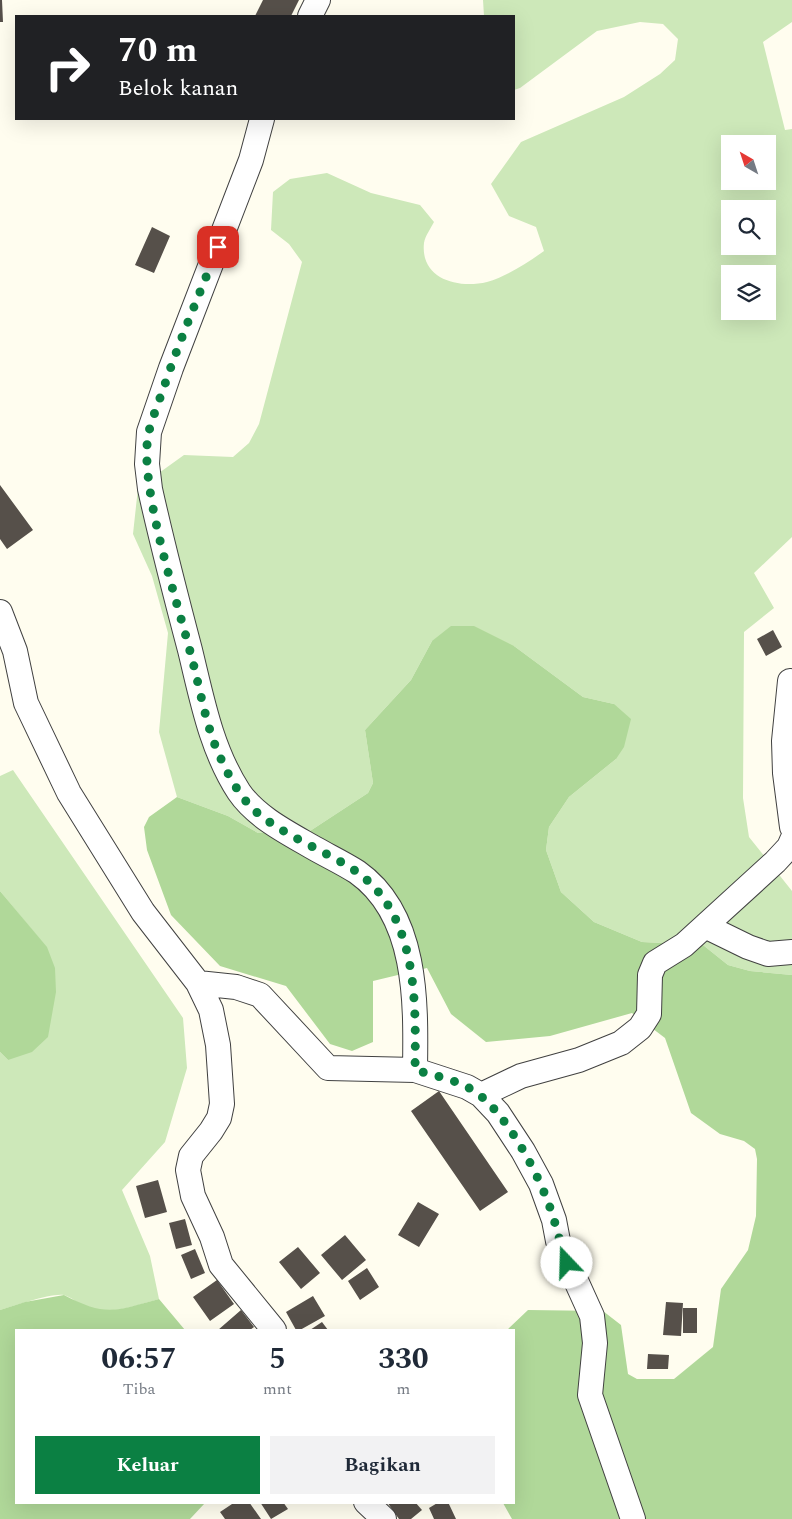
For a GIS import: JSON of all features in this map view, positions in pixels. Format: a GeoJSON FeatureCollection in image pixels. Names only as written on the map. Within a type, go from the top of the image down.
{"type":"FeatureCollection","features":[{"type":"Feature","properties":{"kind":"street"},"geometry":{"type":"LineString","coordinates":[[310,15],[318,0]]}},
{"type":"Feature","properties":{"kind":"street"},"geometry":{"type":"LineString","coordinates":[[262,120],[251,160],[171,368],[149,432],[148,464],[150,489],[214,743],[240,793],[254,810],[298,839],[358,873],[387,903],[398,923],[407,954],[416,1018],[415,1070]]}},
{"type":"Feature","properties":{"kind":"street"},"geometry":{"type":"LineString","coordinates":[[0,612],[14,651],[26,703],[69,793],[143,912],[198,983],[215,1023],[222,1104],[219,1118],[211,1131],[190,1156],[188,1170],[193,1196],[212,1237],[221,1265],[273,1329]]}},
{"type":"Feature","properties":{"kind":"street"},"geometry":{"type":"LineString","coordinates":[[790,680],[784,741],[785,774],[792,827]]}},
{"type":"Feature","properties":{"kind":"street"},"geometry":{"type":"LineString","coordinates":[[481,1095],[521,1076],[579,1060],[621,1043],[646,1022],[649,1014],[650,975],[655,963],[684,945],[775,862],[789,847],[792,840]]}},
{"type":"Feature","properties":{"kind":"street"},"geometry":{"type":"LineString","coordinates":[[705,926],[748,947],[768,954],[792,952]]}},
{"type":"Feature","properties":{"kind":"street"},"geometry":{"type":"LineString","coordinates":[[198,983],[236,987],[260,995],[328,1068],[415,1070],[468,1086],[481,1095],[498,1113],[524,1151],[540,1184],[554,1220],[558,1241],[592,1316],[595,1344],[590,1395],[633,1519]]}},
{"type":"Feature","properties":{"kind":"street"},"geometry":{"type":"LineString","coordinates":[[368,1504],[384,1519]]}},
{"type":"Feature","properties":{"kind":"green space"},"geometry":{"type":"Polygon","coordinates":[[[483,0],[792,0],[792,22],[763,42],[785,130],[792,129],[792,537],[754,573],[774,608],[744,632],[743,798],[749,837],[792,891],[792,975],[750,971],[728,965],[703,945],[642,942],[594,922],[561,892],[546,850],[549,827],[569,797],[616,759],[614,704],[583,697],[514,646],[432,641],[411,680],[365,730],[373,783],[368,793],[310,831],[258,833],[228,816],[177,797],[159,732],[168,633],[152,576],[133,534],[138,488],[184,455],[233,457],[249,443],[259,424],[302,262],[289,244],[271,230],[273,192],[290,179],[327,173],[371,193],[420,205],[434,222],[424,243],[424,255],[428,265],[443,279],[464,284],[476,284],[487,282],[509,273],[544,251],[536,227],[509,216],[491,184],[521,142],[624,97],[660,74],[675,60],[678,39],[663,24],[640,22],[597,31],[520,88],[515,90],[515,15],[484,15],[483,0]]]}},
{"type":"Feature","properties":{"kind":"green space"},"geometry":{"type":"Polygon","coordinates":[[[451,626],[474,626],[514,646],[583,697],[614,704],[631,719],[624,747],[616,759],[569,797],[549,827],[546,850],[561,892],[594,922],[642,942],[703,945],[728,965],[750,971],[792,975],[792,1519],[512,1519],[504,1504],[515,1504],[515,1329],[508,1329],[528,1310],[603,1311],[621,1325],[628,1374],[637,1379],[674,1379],[713,1347],[721,1289],[748,1250],[756,1216],[757,1159],[755,1149],[744,1141],[720,1134],[691,1113],[665,1038],[632,1013],[550,1036],[486,1042],[451,1014],[427,968],[373,981],[373,1042],[352,1051],[330,1044],[286,986],[220,966],[171,915],[147,850],[144,827],[149,817],[177,797],[228,816],[258,833],[310,831],[368,793],[373,783],[365,730],[411,680],[432,641],[451,626]]]}},
{"type":"Feature","properties":{"kind":"green space"},"geometry":{"type":"Polygon","coordinates":[[[13,770],[183,1018],[187,1068],[165,1142],[122,1190],[150,1256],[159,1299],[122,1309],[94,1309],[84,1306],[67,1296],[58,1295],[0,1310],[0,1052],[8,1060],[47,948],[0,891],[0,776],[13,770]]]}},
{"type":"Feature","properties":{"kind":"green space"},"geometry":{"type":"Polygon","coordinates":[[[0,891],[47,947],[55,968],[56,992],[48,1037],[32,1052],[8,1060],[0,1052],[0,891]]]}},
{"type":"Feature","properties":{"kind":"green space"},"geometry":{"type":"Polygon","coordinates":[[[64,1295],[90,1307],[111,1310],[132,1307],[159,1299],[184,1329],[15,1329],[15,1504],[204,1504],[190,1519],[0,1519],[0,1310],[25,1302],[64,1295]]]}},
{"type":"Feature","properties":{"kind":"building"},"geometry":{"type":"Polygon","coordinates":[[[0,0],[2,0],[3,22],[0,22],[0,0]]]}},
{"type":"Feature","properties":{"kind":"building"},"geometry":{"type":"Polygon","coordinates":[[[263,0],[299,0],[292,15],[256,15],[263,0]]]}},
{"type":"Feature","properties":{"kind":"building"},"geometry":{"type":"Polygon","coordinates":[[[152,227],[170,236],[154,273],[135,265],[152,227]]]}},
{"type":"Feature","properties":{"kind":"building"},"geometry":{"type":"Polygon","coordinates":[[[0,485],[33,530],[7,549],[0,539],[0,485]]]}},
{"type":"Feature","properties":{"kind":"building"},"geometry":{"type":"Polygon","coordinates":[[[773,630],[782,647],[766,656],[757,639],[773,630]]]}},
{"type":"Feature","properties":{"kind":"building"},"geometry":{"type":"Polygon","coordinates":[[[439,1091],[508,1192],[480,1211],[411,1111],[439,1091]]]}},
{"type":"Feature","properties":{"kind":"building"},"geometry":{"type":"Polygon","coordinates":[[[158,1180],[167,1212],[145,1218],[136,1186],[158,1180]]]}},
{"type":"Feature","properties":{"kind":"building"},"geometry":{"type":"Polygon","coordinates":[[[418,1202],[439,1214],[419,1247],[398,1235],[418,1202]]]}},
{"type":"Feature","properties":{"kind":"building"},"geometry":{"type":"Polygon","coordinates":[[[185,1219],[192,1245],[176,1249],[169,1223],[185,1219]]]}},
{"type":"Feature","properties":{"kind":"building"},"geometry":{"type":"Polygon","coordinates":[[[345,1235],[366,1260],[342,1280],[321,1255],[345,1235]]]}},
{"type":"Feature","properties":{"kind":"building"},"geometry":{"type":"Polygon","coordinates":[[[298,1247],[320,1273],[301,1289],[279,1262],[298,1247]]]}},
{"type":"Feature","properties":{"kind":"building"},"geometry":{"type":"Polygon","coordinates":[[[195,1249],[205,1273],[191,1279],[181,1255],[195,1249]]]}},
{"type":"Feature","properties":{"kind":"building"},"geometry":{"type":"Polygon","coordinates":[[[367,1268],[379,1287],[360,1300],[348,1281],[367,1268]]]}},
{"type":"Feature","properties":{"kind":"building"},"geometry":{"type":"Polygon","coordinates":[[[217,1280],[234,1304],[210,1321],[193,1297],[217,1280]]]}},
{"type":"Feature","properties":{"kind":"building"},"geometry":{"type":"Polygon","coordinates":[[[313,1296],[325,1316],[302,1329],[295,1329],[286,1312],[313,1296]]]}},
{"type":"Feature","properties":{"kind":"building"},"geometry":{"type":"Polygon","coordinates":[[[666,1302],[683,1303],[681,1336],[663,1335],[666,1302]]]}},
{"type":"Feature","properties":{"kind":"building"},"geometry":{"type":"Polygon","coordinates":[[[683,1308],[697,1308],[697,1333],[683,1333],[683,1308]]]}},
{"type":"Feature","properties":{"kind":"building"},"geometry":{"type":"Polygon","coordinates":[[[241,1310],[254,1327],[251,1329],[219,1329],[241,1310]]]}},
{"type":"Feature","properties":{"kind":"building"},"geometry":{"type":"Polygon","coordinates":[[[322,1322],[327,1329],[312,1329],[322,1322]]]}},
{"type":"Feature","properties":{"kind":"building"},"geometry":{"type":"Polygon","coordinates":[[[648,1354],[669,1355],[668,1369],[647,1369],[648,1354]]]}},
{"type":"Feature","properties":{"kind":"building"},"geometry":{"type":"Polygon","coordinates":[[[232,1504],[250,1504],[261,1519],[225,1519],[220,1512],[232,1504]]]}},
{"type":"Feature","properties":{"kind":"building"},"geometry":{"type":"Polygon","coordinates":[[[261,1504],[284,1504],[288,1509],[271,1519],[261,1504]]]}},
{"type":"Feature","properties":{"kind":"building"},"geometry":{"type":"Polygon","coordinates":[[[388,1504],[417,1504],[422,1510],[411,1519],[399,1519],[388,1504]]]}},
{"type":"Feature","properties":{"kind":"building"},"geometry":{"type":"Polygon","coordinates":[[[436,1504],[449,1504],[456,1519],[434,1519],[429,1508],[436,1504]]]}},
{"type":"Feature","properties":{"kind":"route"},"geometry":{"type":"LineString","coordinates":[[218,247],[171,368],[149,432],[148,464],[150,489],[161,539],[214,743],[240,793],[254,810],[298,839],[358,873],[387,903],[398,923],[407,954],[416,1018],[415,1070],[468,1086],[481,1095],[498,1113],[524,1151],[540,1184],[554,1220],[558,1241],[567,1263]]}}]}
